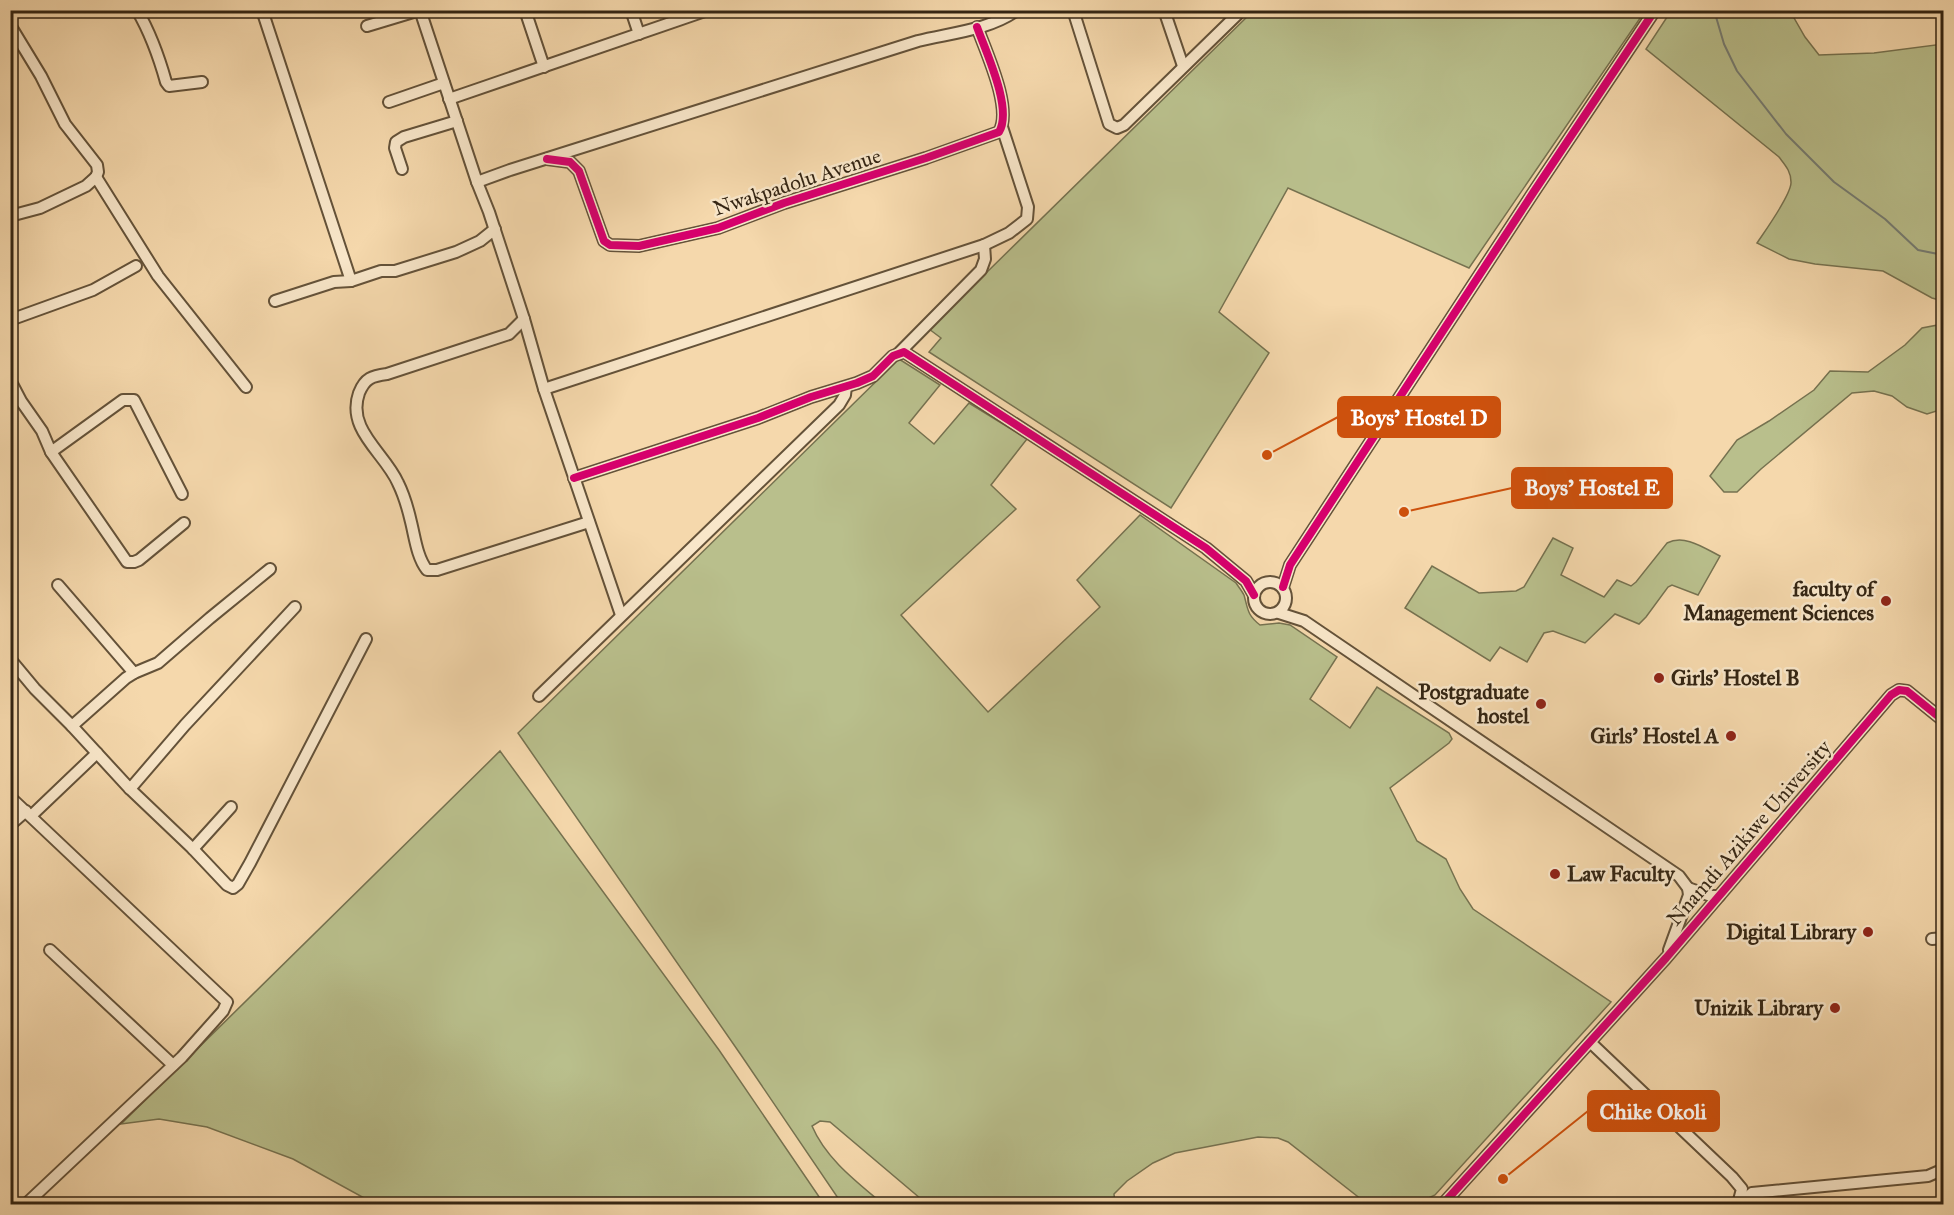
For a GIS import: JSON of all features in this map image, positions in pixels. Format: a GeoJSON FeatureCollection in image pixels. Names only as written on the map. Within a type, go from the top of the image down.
{"type":"FeatureCollection","features":[{"type":"Feature","properties":{"kind":"street"},"geometry":{"type":"LineString","coordinates":[[137,10],[157,51],[166,82],[170,86],[202,82]]}},
{"type":"Feature","properties":{"kind":"street"},"geometry":{"type":"LineString","coordinates":[[262,10],[351,281]]}},
{"type":"Feature","properties":{"kind":"street"},"geometry":{"type":"LineString","coordinates":[[367,27],[420,10],[477,182],[495,229],[544,389],[621,615]]}},
{"type":"Feature","properties":{"kind":"street"},"geometry":{"type":"LineString","coordinates":[[525,10],[544,67]]}},
{"type":"Feature","properties":{"kind":"street"},"geometry":{"type":"LineString","coordinates":[[631,10],[639,34]]}},
{"type":"Feature","properties":{"kind":"street"},"geometry":{"type":"LineString","coordinates":[[449,99],[708,10]]}},
{"type":"Feature","properties":{"kind":"street"},"geometry":{"type":"LineString","coordinates":[[477,182],[918,41],[977,27],[1009,16],[1017,10]]}},
{"type":"Feature","properties":{"kind":"street"},"geometry":{"type":"LineString","coordinates":[[1073,10],[1109,124],[1117,128],[1124,125],[1242,10]]}},
{"type":"Feature","properties":{"kind":"street"},"geometry":{"type":"LineString","coordinates":[[1164,10],[1183,66]]}},
{"type":"Feature","properties":{"kind":"street"},"geometry":{"type":"LineString","coordinates":[[1283,587],[1290,565],[1655,10]]}},
{"type":"Feature","properties":{"kind":"street"},"geometry":{"type":"LineString","coordinates":[[10,25],[41,76],[65,124],[97,165],[98,172],[86,186],[40,208],[10,216]]}},
{"type":"Feature","properties":{"kind":"street"},"geometry":{"type":"LineString","coordinates":[[544,389],[984,245],[1010,233],[1027,219],[1028,207],[1002,127],[1001,96],[977,27]]}},
{"type":"Feature","properties":{"kind":"street"},"geometry":{"type":"LineString","coordinates":[[389,102],[444,83]]}},
{"type":"Feature","properties":{"kind":"street"},"geometry":{"type":"LineString","coordinates":[[402,169],[395,148],[396,142],[404,137],[457,121]]}},
{"type":"Feature","properties":{"kind":"street","name":"Nwakpadolu Avenue"},"geometry":{"type":"LineString","coordinates":[[547,159],[570,162],[579,171],[604,241],[610,245],[639,246],[718,228],[784,203],[991,136],[999,132],[1002,127]]}},
{"type":"Feature","properties":{"kind":"street"},"geometry":{"type":"LineString","coordinates":[[96,177],[158,276],[246,387]]}},
{"type":"Feature","properties":{"kind":"street"},"geometry":{"type":"LineString","coordinates":[[275,301],[334,282],[351,281],[381,271],[395,271],[456,252],[480,241],[495,229]]}},
{"type":"Feature","properties":{"kind":"street"},"geometry":{"type":"LineString","coordinates":[[574,478],[758,418],[873,376],[898,354],[981,270],[985,259],[984,245]]}},
{"type":"Feature","properties":{"kind":"street"},"geometry":{"type":"LineString","coordinates":[[10,320],[93,290],[136,266]]}},
{"type":"Feature","properties":{"kind":"street"},"geometry":{"type":"LineString","coordinates":[[524,319],[509,334],[370,377],[362,385],[357,399],[360,427],[398,482],[409,513],[419,554],[427,570],[437,570],[589,522]]}},
{"type":"Feature","properties":{"kind":"street"},"geometry":{"type":"LineString","coordinates":[[898,354],[904,352],[908,354],[1206,548],[1246,581],[1254,595]]}},
{"type":"Feature","properties":{"kind":"street"},"geometry":{"type":"LineString","coordinates":[[10,380],[45,437],[51,452],[127,562],[139,560],[184,523]]}},
{"type":"Feature","properties":{"kind":"street"},"geometry":{"type":"LineString","coordinates":[[539,696],[839,405],[845,395],[846,387]]}},
{"type":"Feature","properties":{"kind":"street"},"geometry":{"type":"LineString","coordinates":[[51,452],[123,400],[134,400],[182,494]]}},
{"type":"Feature","properties":{"kind":"street"},"geometry":{"type":"LineString","coordinates":[[1246,581],[1266,582],[1277,583],[1283,587],[1287,593],[1287,601],[1279,613],[1264,614],[1254,603],[1254,595],[1257,588],[1266,582],[1290,565]]}},
{"type":"Feature","properties":{"kind":"street"},"geometry":{"type":"LineString","coordinates":[[72,726],[134,673],[159,663],[270,569]]}},
{"type":"Feature","properties":{"kind":"street"},"geometry":{"type":"LineString","coordinates":[[58,585],[134,673]]}},
{"type":"Feature","properties":{"kind":"street"},"geometry":{"type":"LineString","coordinates":[[1287,601],[1304,621],[1679,876],[1688,888],[1689,895],[1666,958]]}},
{"type":"Feature","properties":{"kind":"street"},"geometry":{"type":"LineString","coordinates":[[130,789],[193,716],[294,607]]}},
{"type":"Feature","properties":{"kind":"street"},"geometry":{"type":"LineString","coordinates":[[1279,613],[1304,621]]}},
{"type":"Feature","properties":{"kind":"street"},"geometry":{"type":"LineString","coordinates":[[10,660],[130,789],[227,885],[233,888],[238,884],[366,639]]}},
{"type":"Feature","properties":{"kind":"street","name":"Nnamdi Azikiwe University"},"geometry":{"type":"LineString","coordinates":[[1443,1204],[1666,958],[1891,695],[1899,690],[1907,691],[1944,721]]}},
{"type":"Feature","properties":{"kind":"street"},"geometry":{"type":"LineString","coordinates":[[10,825],[28,813],[97,753]]}},
{"type":"Feature","properties":{"kind":"street"},"geometry":{"type":"LineString","coordinates":[[10,797],[227,1002],[223,1011],[173,1065],[26,1204]]}},
{"type":"Feature","properties":{"kind":"street"},"geometry":{"type":"LineString","coordinates":[[193,849],[231,807]]}},
{"type":"Feature","properties":{"kind":"street"},"geometry":{"type":"LineString","coordinates":[[1688,888],[1711,896],[1719,896]]}},
{"type":"Feature","properties":{"kind":"street"},"geometry":{"type":"LineString","coordinates":[[50,950],[173,1065]]}},
{"type":"Feature","properties":{"kind":"street"},"geometry":{"type":"LineString","coordinates":[[1590,1042],[1747,1191],[1928,1176],[1944,1169]]}},
{"type":"Feature","properties":{"kind":"street"},"geometry":{"type":"LineString","coordinates":[[1739,1204],[1747,1191]]}},
{"type":"Feature","properties":{"kind":"green space"},"geometry":{"type":"Polygon","coordinates":[[[1253,11],[1645,11],[1469,268],[1288,188],[1219,312],[1269,353],[1171,508],[929,352],[941,338],[929,329],[1253,11]]]}},
{"type":"Feature","properties":{"kind":"green space"},"geometry":{"type":"Polygon","coordinates":[[[1671,11],[1790,11],[1819,55],[1874,53],[1943,44],[1943,301],[1932,298],[1883,271],[1789,259],[1757,243],[1787,195],[1791,182],[1789,171],[1779,157],[1646,49],[1671,11]]]}},
{"type":"Feature","properties":{"kind":"green space"},"geometry":{"type":"Polygon","coordinates":[[[1943,324],[1943,409],[1927,414],[1907,407],[1892,396],[1874,391],[1852,393],[1737,492],[1724,492],[1710,476],[1737,440],[1814,390],[1830,371],[1868,372],[1905,345],[1922,328],[1943,324]]]}},
{"type":"Feature","properties":{"kind":"green space"},"geometry":{"type":"Polygon","coordinates":[[[899,359],[940,385],[909,423],[934,444],[969,403],[1027,439],[991,485],[1016,509],[901,615],[988,712],[1100,607],[1077,580],[1140,515],[1236,583],[1244,595],[1250,615],[1260,625],[1279,623],[1290,625],[1337,657],[1310,699],[1350,728],[1377,687],[1449,733],[1452,739],[1449,743],[1390,788],[1417,841],[1446,859],[1460,889],[1473,909],[1611,1002],[1435,1195],[1416,1204],[1366,1203],[1288,1142],[1278,1138],[1258,1137],[1175,1153],[1153,1163],[1127,1181],[1114,1194],[1115,1204],[927,1204],[830,1122],[820,1121],[812,1126],[825,1149],[843,1169],[883,1204],[842,1204],[518,733],[899,359]]]}},
{"type":"Feature","properties":{"kind":"green space"},"geometry":{"type":"Polygon","coordinates":[[[1553,538],[1573,548],[1561,575],[1604,597],[1617,580],[1631,586],[1636,582],[1667,543],[1687,541],[1720,556],[1698,595],[1672,585],[1639,624],[1615,614],[1585,643],[1553,631],[1544,633],[1527,662],[1500,647],[1490,661],[1405,608],[1432,566],[1479,593],[1516,591],[1524,587],[1553,538]]]}},
{"type":"Feature","properties":{"kind":"green space"},"geometry":{"type":"Polygon","coordinates":[[[500,751],[719,1050],[824,1204],[375,1204],[293,1159],[207,1127],[159,1119],[121,1124],[500,751]]]}},
{"type":"Feature","properties":{"kind":"waterway"},"geometry":{"type":"LineString","coordinates":[[1714,10],[1724,44],[1737,71],[1786,134],[1834,182],[1885,219],[1918,250],[1944,253]]}},
{"type":"Feature","properties":{"kind":"cycle path"},"geometry":{"type":"LineString","coordinates":[[1283,587],[1290,565],[1655,10]]}},
{"type":"Feature","properties":{"kind":"cycle path"},"geometry":{"type":"LineString","coordinates":[[547,159],[570,162],[579,171],[604,241],[610,245],[639,246],[718,228],[784,203],[999,132],[1003,109],[1001,95],[977,27]]}},
{"type":"Feature","properties":{"kind":"cycle path"},"geometry":{"type":"LineString","coordinates":[[574,478],[857,383],[873,376],[893,356],[904,352],[1206,548],[1246,581],[1254,595]]}},
{"type":"Feature","properties":{"kind":"cycle path"},"geometry":{"type":"LineString","coordinates":[[1443,1204],[1666,958],[1891,695],[1899,690],[1907,691],[1944,721]]}},
{"type":"Feature","properties":{"kind":"place","name":"Boys' Hostel D"},"geometry":{"type":"Point","coordinates":[1267,455]}},
{"type":"Feature","properties":{"kind":"place","name":"Boys' Hostel E"},"geometry":{"type":"Point","coordinates":[1404,512]}},
{"type":"Feature","properties":{"kind":"place","name":"faculty of Management Sciences"},"geometry":{"type":"Point","coordinates":[1886,601]}},
{"type":"Feature","properties":{"kind":"place","name":"Girls' Hostel B"},"geometry":{"type":"Point","coordinates":[1659,678]}},
{"type":"Feature","properties":{"kind":"place","name":"Postgraduate hostel"},"geometry":{"type":"Point","coordinates":[1541,704]}},
{"type":"Feature","properties":{"kind":"place","name":"Girls' Hostel A"},"geometry":{"type":"Point","coordinates":[1731,736]}},
{"type":"Feature","properties":{"kind":"place","name":"Law Faculty"},"geometry":{"type":"Point","coordinates":[1555,874]}},
{"type":"Feature","properties":{"kind":"place","name":"Digital Library"},"geometry":{"type":"Point","coordinates":[1868,932]}},
{"type":"Feature","properties":{"kind":"place","name":"Unizik Library"},"geometry":{"type":"Point","coordinates":[1835,1008]}},
{"type":"Feature","properties":{"kind":"place","name":"Chike Okoli"},"geometry":{"type":"Point","coordinates":[1503,1179]}}]}
